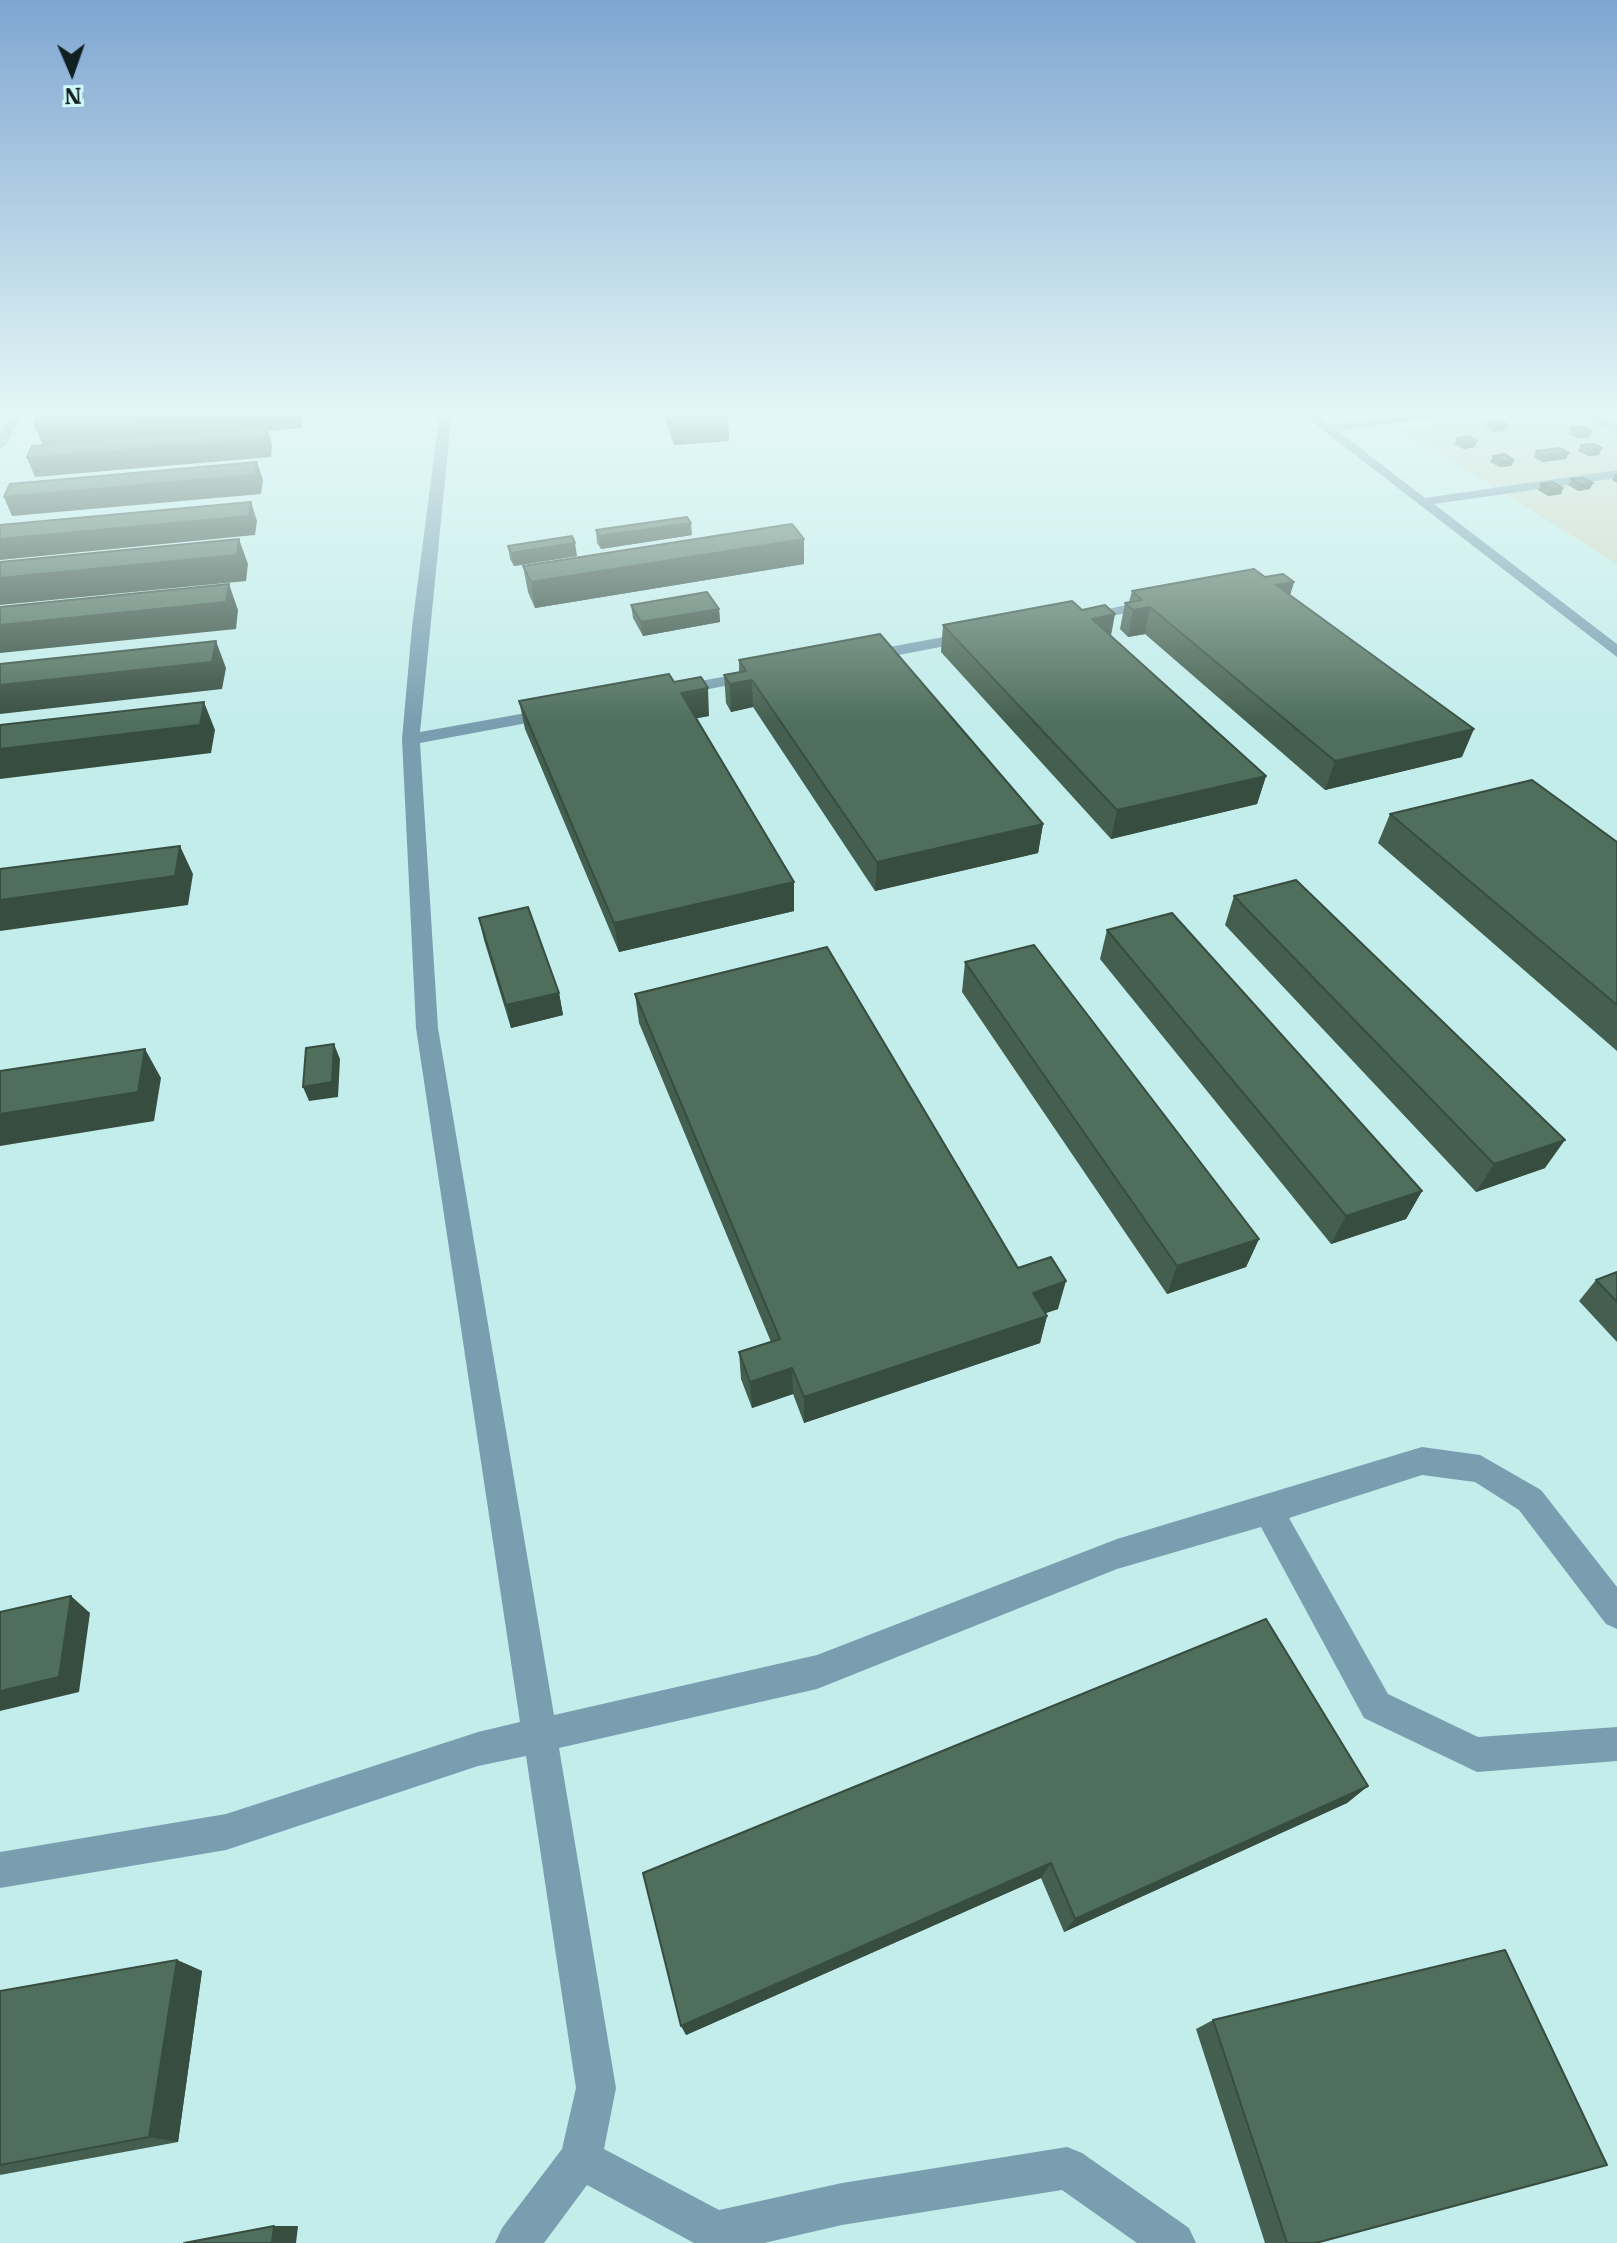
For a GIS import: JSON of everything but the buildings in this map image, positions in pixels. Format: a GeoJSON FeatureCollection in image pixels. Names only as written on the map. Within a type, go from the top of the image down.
{"type":"FeatureCollection","features":[{"type":"Feature","properties":{"kind":"street"},"geometry":{"type":"LineString","coordinates":[[433,515],[411,739],[427,1028],[537,1736],[596,2088],[581,2159],[517,2243]]}},
{"type":"Feature","properties":{"kind":"street"},"geometry":{"type":"LineString","coordinates":[[1439,515],[1617,652]]}},
{"type":"Feature","properties":{"kind":"street"},"geometry":{"type":"LineString","coordinates":[[1062,620],[1170,601]]}},
{"type":"Feature","properties":{"kind":"street"},"geometry":{"type":"LineString","coordinates":[[845,660],[984,635]]}},
{"type":"Feature","properties":{"kind":"street"},"geometry":{"type":"LineString","coordinates":[[659,694],[767,674]]}},
{"type":"Feature","properties":{"kind":"street"},"geometry":{"type":"LineString","coordinates":[[411,739],[566,711]]}},
{"type":"Feature","properties":{"kind":"street"},"geometry":{"type":"LineString","coordinates":[[0,1870],[226,1832],[478,1749],[817,1672],[1117,1554],[1422,1461],[1480,1469],[1530,1500],[1617,1613]]}},
{"type":"Feature","properties":{"kind":"street"},"geometry":{"type":"LineString","coordinates":[[1268,1510],[1376,1706],[1477,1755],[1617,1744]]}},
{"type":"Feature","properties":{"kind":"street"},"geometry":{"type":"LineString","coordinates":[[581,2159],[717,2232],[842,2204],[1067,2168],[1174,2243]]}},
{"type":"Feature","properties":{"kind":"green space"},"geometry":{"type":"Polygon","coordinates":[[[1538,515],[1617,515],[1617,564],[1538,515]]]}}]}
